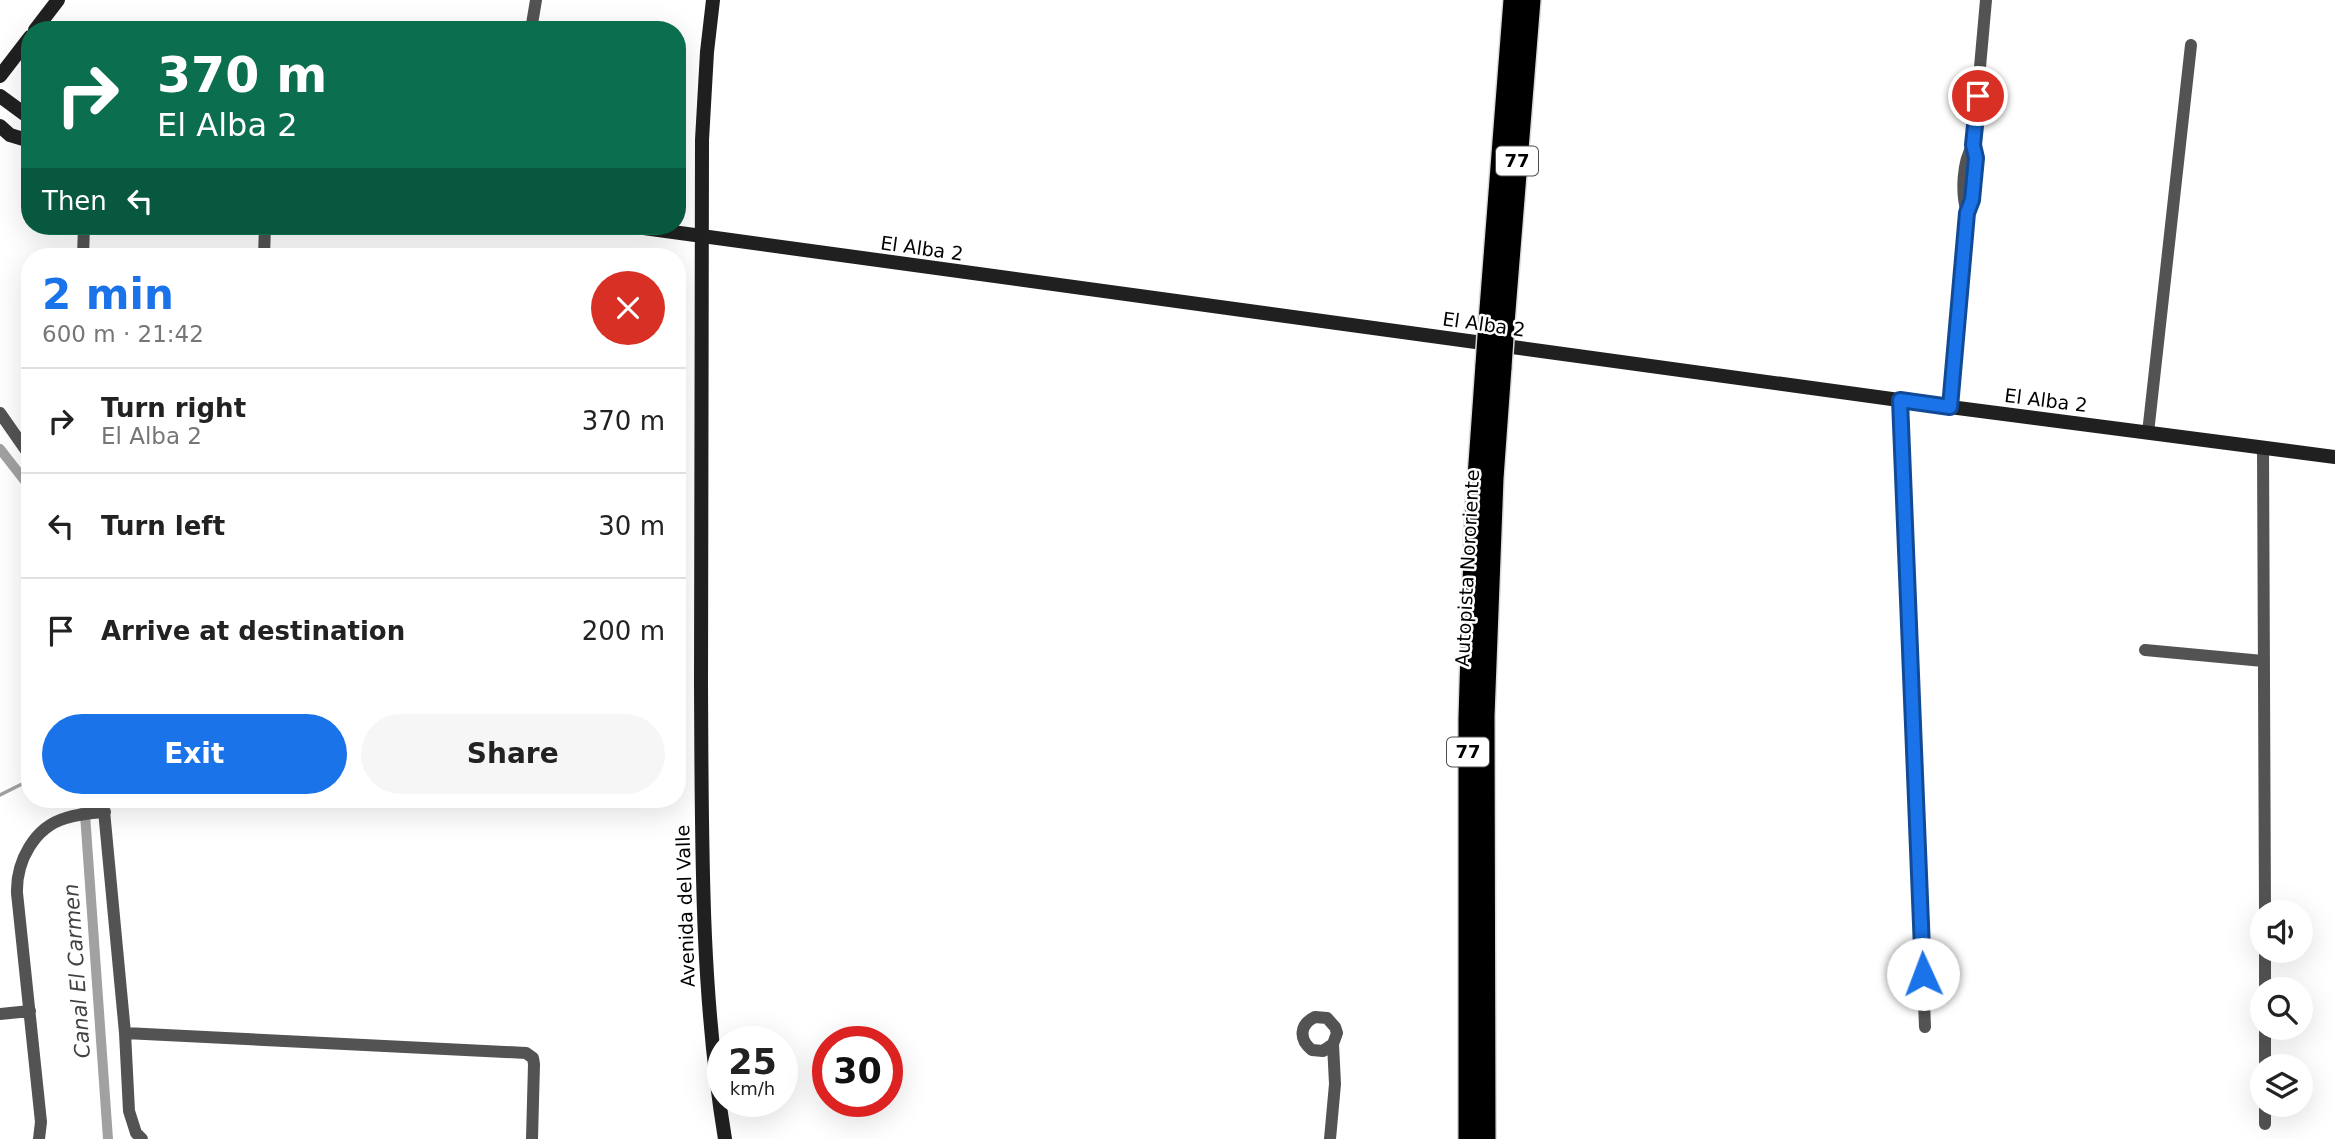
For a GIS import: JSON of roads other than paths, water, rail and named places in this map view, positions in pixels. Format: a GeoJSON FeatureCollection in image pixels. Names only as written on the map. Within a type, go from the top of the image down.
{"type":"FeatureCollection","features":[{"type":"Feature","properties":{"kind":"highway","name":"Autopista Nororiente"},"geometry":{"type":"LineString","coordinates":[[1469,1139],[1469,706],[1475,520],[1494,366],[1514,0]]}},
{"type":"Feature","properties":{"kind":"highway","name":"Autopista Nororiente"},"geometry":{"type":"LineString","coordinates":[[1497,322],[1530,0]]}},
{"type":"Feature","properties":{"kind":"highway","name":"Autopista Nororiente"},"geometry":{"type":"LineString","coordinates":[[1485,1139],[1485,688],[1493,478],[1494,366]]}},
{"type":"Feature","properties":{"kind":"street"},"geometry":{"type":"LineString","coordinates":[[42,21],[58,0]]}},
{"type":"Feature","properties":{"kind":"street"},"geometry":{"type":"LineString","coordinates":[[532,21],[536,0]]}},
{"type":"Feature","properties":{"kind":"street","name":"Avenida del Valle"},"geometry":{"type":"LineString","coordinates":[[713,0],[702,141],[702,896],[711,1032],[725,1139]]}},
{"type":"Feature","properties":{"kind":"street"},"geometry":{"type":"LineString","coordinates":[[1950,407],[1967,213],[1972,200],[1976,158],[1973,145],[1986,0]]}},
{"type":"Feature","properties":{"kind":"street"},"geometry":{"type":"LineString","coordinates":[[2148,433],[2190,45]]}},
{"type":"Feature","properties":{"kind":"street"},"geometry":{"type":"LineString","coordinates":[[0,76],[21,49]]}},
{"type":"Feature","properties":{"kind":"street"},"geometry":{"type":"LineString","coordinates":[[0,96],[21,111]]}},
{"type":"Feature","properties":{"kind":"street"},"geometry":{"type":"LineString","coordinates":[[0,126],[10,135],[21,138]]}},
{"type":"Feature","properties":{"kind":"street","name":"El Alba 2"},"geometry":{"type":"LineString","coordinates":[[686,235],[2335,457]]}},
{"type":"Feature","properties":{"kind":"street"},"geometry":{"type":"LineString","coordinates":[[1900,400],[1925,1027]]}},
{"type":"Feature","properties":{"kind":"street"},"geometry":{"type":"LineString","coordinates":[[0,413],[21,443]]}},
{"type":"Feature","properties":{"kind":"street"},"geometry":{"type":"LineString","coordinates":[[2263,448],[2264,900]]}},
{"type":"Feature","properties":{"kind":"street"},"geometry":{"type":"LineString","coordinates":[[2145,650],[2263,661]]}},
{"type":"Feature","properties":{"kind":"street"},"geometry":{"type":"LineString","coordinates":[[44,1138],[17,893],[18,875],[26,853],[36,839],[56,821],[101,808],[125,1033],[129,1111],[139,1136]]}},
{"type":"Feature","properties":{"kind":"street"},"geometry":{"type":"LineString","coordinates":[[0,1014],[30,1011]]}},
{"type":"Feature","properties":{"kind":"street"},"geometry":{"type":"LineString","coordinates":[[125,1033],[526,1053],[533,1058],[534,1064],[532,1139]]}},
{"type":"Feature","properties":{"kind":"street"},"geometry":{"type":"LineString","coordinates":[[1330,1139],[1335,1084],[1334,1044]]}},
{"type":"Feature","properties":{"kind":"street"},"geometry":{"type":"LineString","coordinates":[[2265,1117],[2265,1124]]}},
{"type":"Feature","properties":{"kind":"waterway","name":"Canal El Carmen"},"geometry":{"type":"LineString","coordinates":[[0,449],[21,476]]}},
{"type":"Feature","properties":{"kind":"waterway"},"geometry":{"type":"LineString","coordinates":[[0,795],[21,784]]}},
{"type":"Feature","properties":{"kind":"waterway","name":"Canal El Carmen"},"geometry":{"type":"LineString","coordinates":[[85,808],[108,1139]]}}]}
